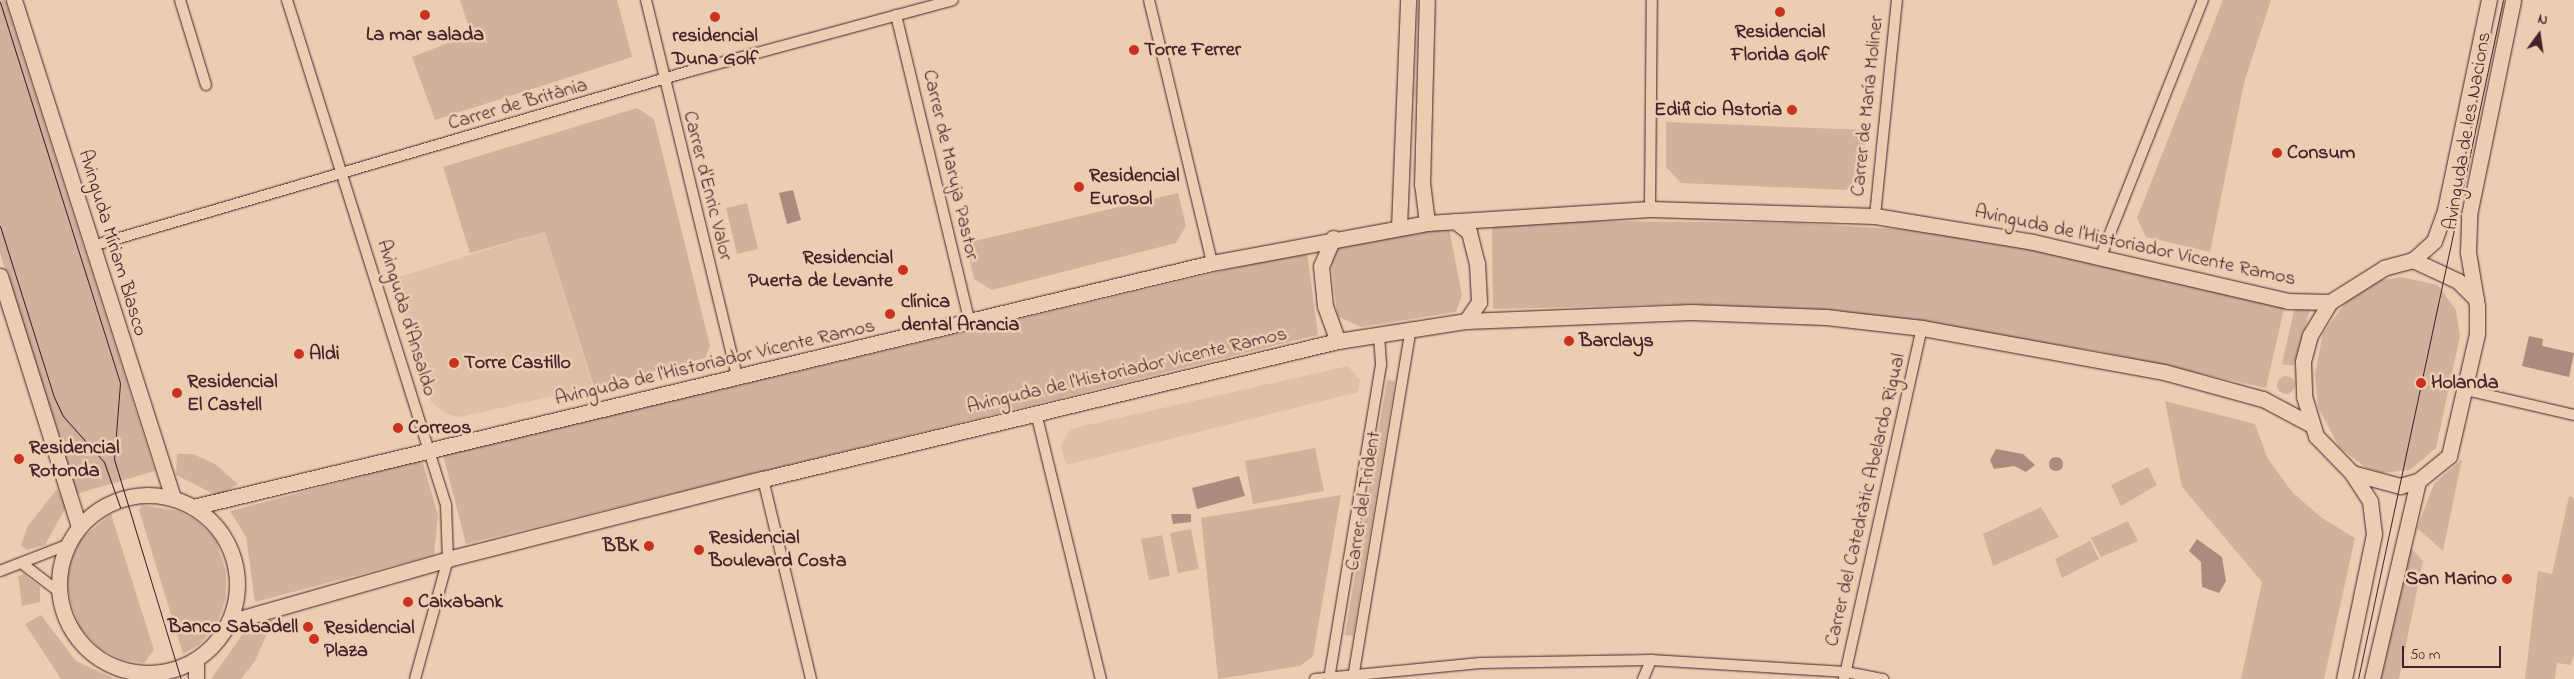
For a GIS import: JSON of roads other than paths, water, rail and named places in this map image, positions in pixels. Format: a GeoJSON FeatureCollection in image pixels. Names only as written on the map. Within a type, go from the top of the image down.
{"type":"FeatureCollection","features":[{"type":"Feature","properties":{"kind":"street","name":"Avinguda Míriam Blasco"},"geometry":{"type":"LineString","coordinates":[[14,0],[172,498]]}},
{"type":"Feature","properties":{"kind":"street"},"geometry":{"type":"LineString","coordinates":[[180,0],[206,85]]}},
{"type":"Feature","properties":{"kind":"street","name":"Avinguda d'Ansaldo"},"geometry":{"type":"LineString","coordinates":[[288,0],[446,505],[448,559],[414,679]]}},
{"type":"Feature","properties":{"kind":"street","name":"Carrer d'Enric Valor"},"geometry":{"type":"LineString","coordinates":[[646,0],[662,80],[738,379]]}},
{"type":"Feature","properties":{"kind":"street","name":"Carrer de Britània"},"geometry":{"type":"LineString","coordinates":[[92,246],[343,175],[662,80],[953,0]]}},
{"type":"Feature","properties":{"kind":"street"},"geometry":{"type":"LineString","coordinates":[[1149,0],[1212,263]]}},
{"type":"Feature","properties":{"kind":"street"},"geometry":{"type":"LineString","coordinates":[[1399,227],[1408,0]]}},
{"type":"Feature","properties":{"kind":"street"},"geometry":{"type":"LineString","coordinates":[[1427,0],[1422,185],[1427,223]]}},
{"type":"Feature","properties":{"kind":"street"},"geometry":{"type":"LineString","coordinates":[[1650,209],[1652,0]]}},
{"type":"Feature","properties":{"kind":"street","name":"Carrer de María Moliner"},"geometry":{"type":"LineString","coordinates":[[1875,216],[1897,0]]}},
{"type":"Feature","properties":{"kind":"street"},"geometry":{"type":"LineString","coordinates":[[2101,256],[2203,0]]}},
{"type":"Feature","properties":{"kind":"street","name":"Avinguda de les Nacions"},"geometry":{"type":"LineString","coordinates":[[2414,260],[2434,240],[2444,210],[2489,0]]}},
{"type":"Feature","properties":{"kind":"street","name":"Avinguda de les Nacions"},"geometry":{"type":"LineString","coordinates":[[2418,480],[2449,456],[2466,390],[2477,334],[2476,299],[2468,252],[2470,215],[2513,0]]}},
{"type":"Feature","properties":{"kind":"street","name":"Carrer de Maruja Pastor"},"geometry":{"type":"LineString","coordinates":[[896,15],[970,324]]}},
{"type":"Feature","properties":{"kind":"street","name":"Avinguda de l'Historiador Vicente Ramos"},"geometry":{"type":"LineString","coordinates":[[193,507],[428,450],[970,324],[1212,263],[1333,238],[1427,223],[1650,209],[1875,216],[2101,256],[2288,301],[2330,302]]}},
{"type":"Feature","properties":{"kind":"street"},"geometry":{"type":"LineString","coordinates":[[1455,221],[1469,232],[1477,263],[1480,302],[1466,321]]}},
{"type":"Feature","properties":{"kind":"street"},"geometry":{"type":"LineString","coordinates":[[1333,238],[1322,266],[1325,306],[1338,341]]}},
{"type":"Feature","properties":{"kind":"street"},"geometry":{"type":"LineString","coordinates":[[2344,679],[2374,534],[2370,501],[2352,473],[2329,453],[2312,425],[2304,396],[2303,362],[2310,335],[2330,302],[2384,268],[2414,260],[2458,281],[2476,299]]}},
{"type":"Feature","properties":{"kind":"street"},"geometry":{"type":"LineString","coordinates":[[0,276],[79,526]]}},
{"type":"Feature","properties":{"kind":"street","name":"Avinguda de l'Historiador Vicente Ramos"},"geometry":{"type":"LineString","coordinates":[[229,622],[448,559],[763,479],[1338,341],[1379,332],[1466,321],[1691,312],[1826,317],[1922,328],[2164,372],[2263,399],[2312,425]]}},
{"type":"Feature","properties":{"kind":"street","name":"Carrer del Trident"},"geometry":{"type":"LineString","coordinates":[[1354,676],[1410,328]]}},
{"type":"Feature","properties":{"kind":"street","name":"Carrer del Catedràtic Abelardo Rigual"},"geometry":{"type":"LineString","coordinates":[[1845,676],[1922,328]]}},
{"type":"Feature","properties":{"kind":"street","name":"Carrer del Trident"},"geometry":{"type":"LineString","coordinates":[[1329,677],[1381,364],[1379,332]]}},
{"type":"Feature","properties":{"kind":"street"},"geometry":{"type":"LineString","coordinates":[[2466,390],[2574,415]]}},
{"type":"Feature","properties":{"kind":"street"},"geometry":{"type":"LineString","coordinates":[[1036,413],[1101,679]]}},
{"type":"Feature","properties":{"kind":"street"},"geometry":{"type":"LineString","coordinates":[[2352,473],[2390,487],[2418,480],[2372,679]]}},
{"type":"Feature","properties":{"kind":"street"},"geometry":{"type":"LineString","coordinates":[[763,479],[811,679]]}},
{"type":"Feature","properties":{"kind":"street"},"geometry":{"type":"LineString","coordinates":[[124,498],[172,498],[193,507],[211,521],[229,546],[237,586],[229,622],[196,660],[153,676],[116,668],[96,657],[67,624],[58,591],[67,545],[79,526],[99,509],[124,498]]}},
{"type":"Feature","properties":{"kind":"street"},"geometry":{"type":"LineString","coordinates":[[0,571],[24,565],[67,545]]}},
{"type":"Feature","properties":{"kind":"street"},"geometry":{"type":"LineString","coordinates":[[24,565],[58,591]]}},
{"type":"Feature","properties":{"kind":"street"},"geometry":{"type":"LineString","coordinates":[[196,660],[196,679]]}},
{"type":"Feature","properties":{"kind":"street"},"geometry":{"type":"LineString","coordinates":[[1643,679],[1651,660]]}},
{"type":"Feature","properties":{"kind":"street"},"geometry":{"type":"LineString","coordinates":[[1315,679],[1480,663],[1651,660],[1882,679]]}},
{"type":"Feature","properties":{"kind":"tram line"},"geometry":{"type":"LineString","coordinates":[[2358,679],[2503,0]]}},
{"type":"Feature","properties":{"kind":"tram line"},"geometry":{"type":"LineString","coordinates":[[0,2],[120,383],[114,459],[181,679]]}},
{"type":"Feature","properties":{"kind":"tram line"},"geometry":{"type":"LineString","coordinates":[[0,226],[54,397],[63,416],[104,462],[120,507]]}},
{"type":"Feature","properties":{"kind":"place","name":"Residencial Florida Golf"},"geometry":{"type":"Point","coordinates":[1780,12]}},
{"type":"Feature","properties":{"kind":"place","name":"La mar salada"},"geometry":{"type":"Point","coordinates":[425,15]}},
{"type":"Feature","properties":{"kind":"place","name":"residencial Duna Golf"},"geometry":{"type":"Point","coordinates":[715,17]}},
{"type":"Feature","properties":{"kind":"place","name":"Torre Ferrer"},"geometry":{"type":"Point","coordinates":[1134,50]}},
{"type":"Feature","properties":{"kind":"place","name":"Edificio Astoria"},"geometry":{"type":"Point","coordinates":[1792,110]}},
{"type":"Feature","properties":{"kind":"place","name":"Consum"},"geometry":{"type":"Point","coordinates":[2277,153]}},
{"type":"Feature","properties":{"kind":"place","name":"Residencial Eurosol"},"geometry":{"type":"Point","coordinates":[1079,187]}},
{"type":"Feature","properties":{"kind":"place","name":"Residencial Puerta de Levante"},"geometry":{"type":"Point","coordinates":[903,270]}},
{"type":"Feature","properties":{"kind":"place","name":"clínica dental Arancia"},"geometry":{"type":"Point","coordinates":[890,314]}},
{"type":"Feature","properties":{"kind":"place","name":"Barclays"},"geometry":{"type":"Point","coordinates":[1569,341]}},
{"type":"Feature","properties":{"kind":"place","name":"Aldi"},"geometry":{"type":"Point","coordinates":[299,354]}},
{"type":"Feature","properties":{"kind":"place","name":"Torre Castillo"},"geometry":{"type":"Point","coordinates":[454,363]}},
{"type":"Feature","properties":{"kind":"place","name":"Holanda"},"geometry":{"type":"Point","coordinates":[2421,383]}},
{"type":"Feature","properties":{"kind":"place","name":"Residencial El Castell"},"geometry":{"type":"Point","coordinates":[177,393]}},
{"type":"Feature","properties":{"kind":"place","name":"Correos"},"geometry":{"type":"Point","coordinates":[398,428]}},
{"type":"Feature","properties":{"kind":"place","name":"Residencial Rotonda"},"geometry":{"type":"Point","coordinates":[19,459]}},
{"type":"Feature","properties":{"kind":"place","name":"BBK"},"geometry":{"type":"Point","coordinates":[649,546]}},
{"type":"Feature","properties":{"kind":"place","name":"Residencial Boulevard Costa"},"geometry":{"type":"Point","coordinates":[699,550]}},
{"type":"Feature","properties":{"kind":"place","name":"San Marino"},"geometry":{"type":"Point","coordinates":[2507,579]}},
{"type":"Feature","properties":{"kind":"place","name":"Caixabank"},"geometry":{"type":"Point","coordinates":[408,602]}},
{"type":"Feature","properties":{"kind":"place","name":"Banco Sabadell"},"geometry":{"type":"Point","coordinates":[308,627]}},
{"type":"Feature","properties":{"kind":"place","name":"Residencial Plaza"},"geometry":{"type":"Point","coordinates":[314,639]}}]}
